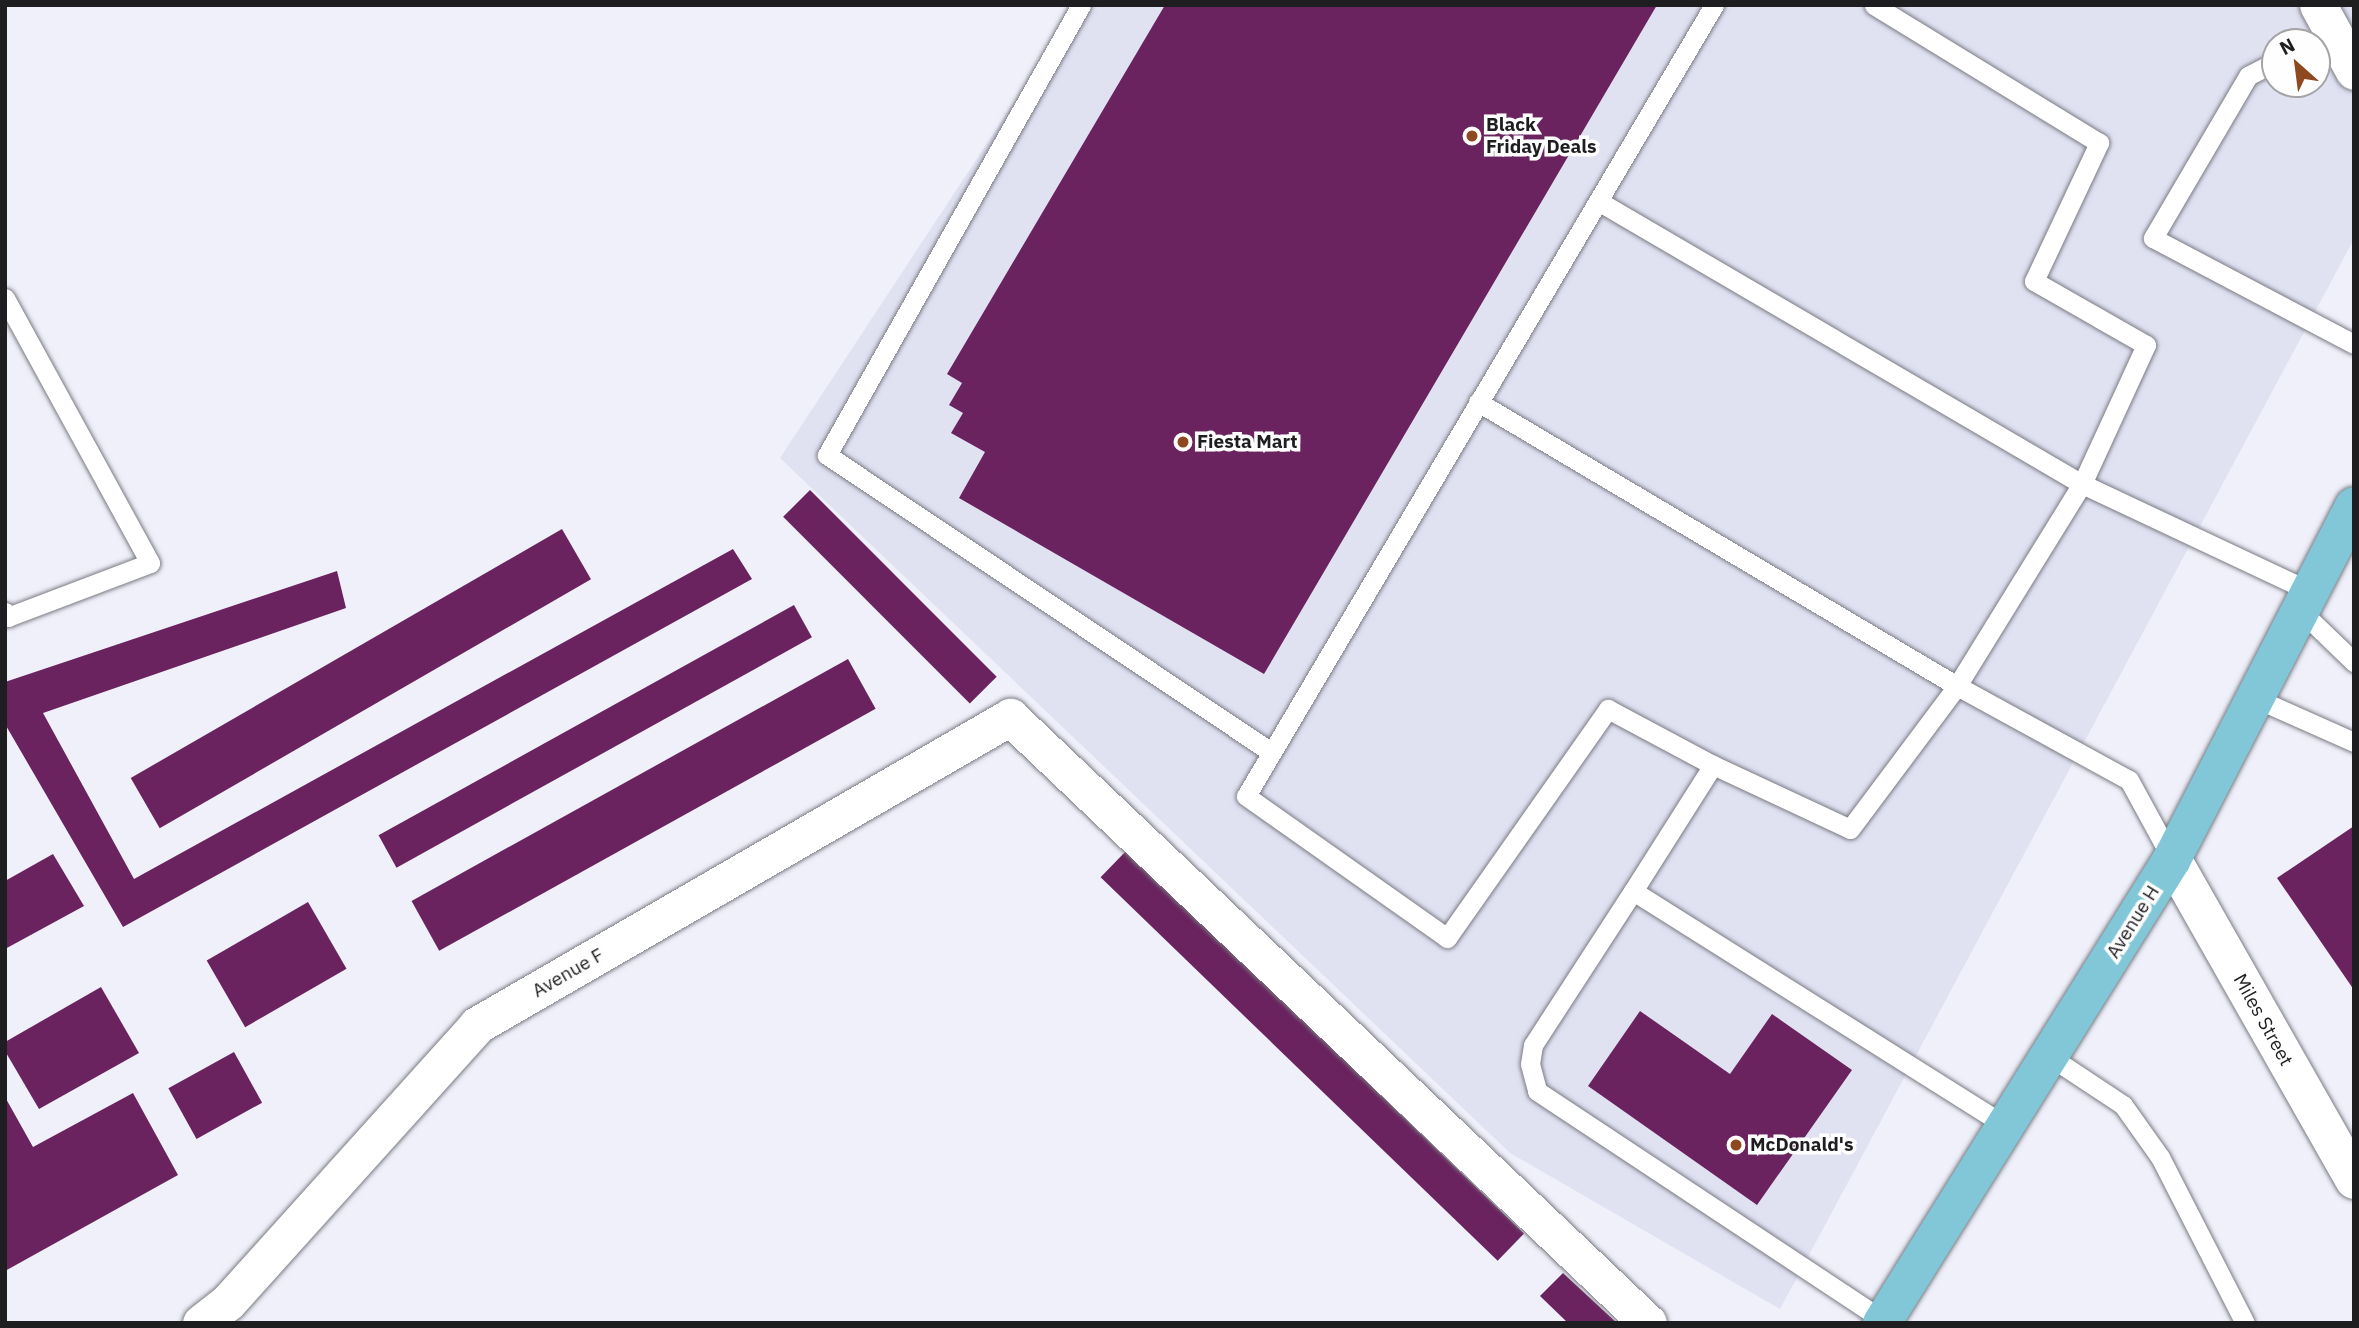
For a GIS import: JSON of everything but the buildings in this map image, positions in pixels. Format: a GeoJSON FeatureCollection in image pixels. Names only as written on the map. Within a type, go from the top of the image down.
{"type":"FeatureCollection","features":[{"type":"Feature","properties":{"kind":"main road","name":"Avenue H"},"geometry":{"type":"LineString","coordinates":[[1883,1322],[2172,859],[2354,506]]}},
{"type":"Feature","properties":{"kind":"street"},"geometry":{"type":"LineString","coordinates":[[2321,27],[2354,71]]}},
{"type":"Feature","properties":{"kind":"street","name":"Avenue F"},"geometry":{"type":"LineString","coordinates":[[201,1323],[228,1302],[477,1025],[1010,717],[1648,1323]]}},
{"type":"Feature","properties":{"kind":"street","name":"Miles Street"},"geometry":{"type":"LineString","coordinates":[[2172,859],[2344,1139],[2354,1180]]}},
{"type":"Feature","properties":{"kind":"lane"},"geometry":{"type":"LineString","coordinates":[[1081,5],[827,455],[1271,752]]}},
{"type":"Feature","properties":{"kind":"lane"},"geometry":{"type":"LineString","coordinates":[[1714,5],[1246,796],[1447,937],[1608,709],[1713,765],[1850,829],[1956,686],[2082,484],[2146,345],[2034,281],[2099,144],[1874,5]]}},
{"type":"Feature","properties":{"kind":"lane"},"geometry":{"type":"LineString","coordinates":[[2261,69],[2248,76],[2153,238],[2354,344]]}},
{"type":"Feature","properties":{"kind":"lane"},"geometry":{"type":"LineString","coordinates":[[1598,201],[2082,484],[2306,602],[2354,662]]}},
{"type":"Feature","properties":{"kind":"lane"},"geometry":{"type":"LineString","coordinates":[[5,298],[150,564],[8,617],[5,612]]}},
{"type":"Feature","properties":{"kind":"lane"},"geometry":{"type":"LineString","coordinates":[[1478,402],[1956,686],[2129,780],[2172,859]]}},
{"type":"Feature","properties":{"kind":"lane"},"geometry":{"type":"LineString","coordinates":[[2255,698],[2354,742]]}},
{"type":"Feature","properties":{"kind":"lane"},"geometry":{"type":"LineString","coordinates":[[1713,765],[1533,1045],[1530,1063],[1537,1091],[1883,1322]]}},
{"type":"Feature","properties":{"kind":"lane"},"geometry":{"type":"LineString","coordinates":[[1633,891],[2006,1126]]}},
{"type":"Feature","properties":{"kind":"lane"},"geometry":{"type":"LineString","coordinates":[[2049,1056],[2123,1105],[2160,1157],[2245,1323]]}},
{"type":"Feature","properties":{"kind":"shaded area"},"geometry":{"type":"Polygon","coordinates":[[[1078,5],[2354,5],[2354,239],[1780,1309],[1510,1153],[780,458],[1078,5]]]}},
{"type":"Feature","properties":{"kind":"place","name":"Black Friday Deals"},"geometry":{"type":"Point","coordinates":[1472,136]}},
{"type":"Feature","properties":{"kind":"place","name":"Fiesta Mart"},"geometry":{"type":"Point","coordinates":[1183,442]}},
{"type":"Feature","properties":{"kind":"place","name":"McDonald's"},"geometry":{"type":"Point","coordinates":[1736,1145]}}]}
